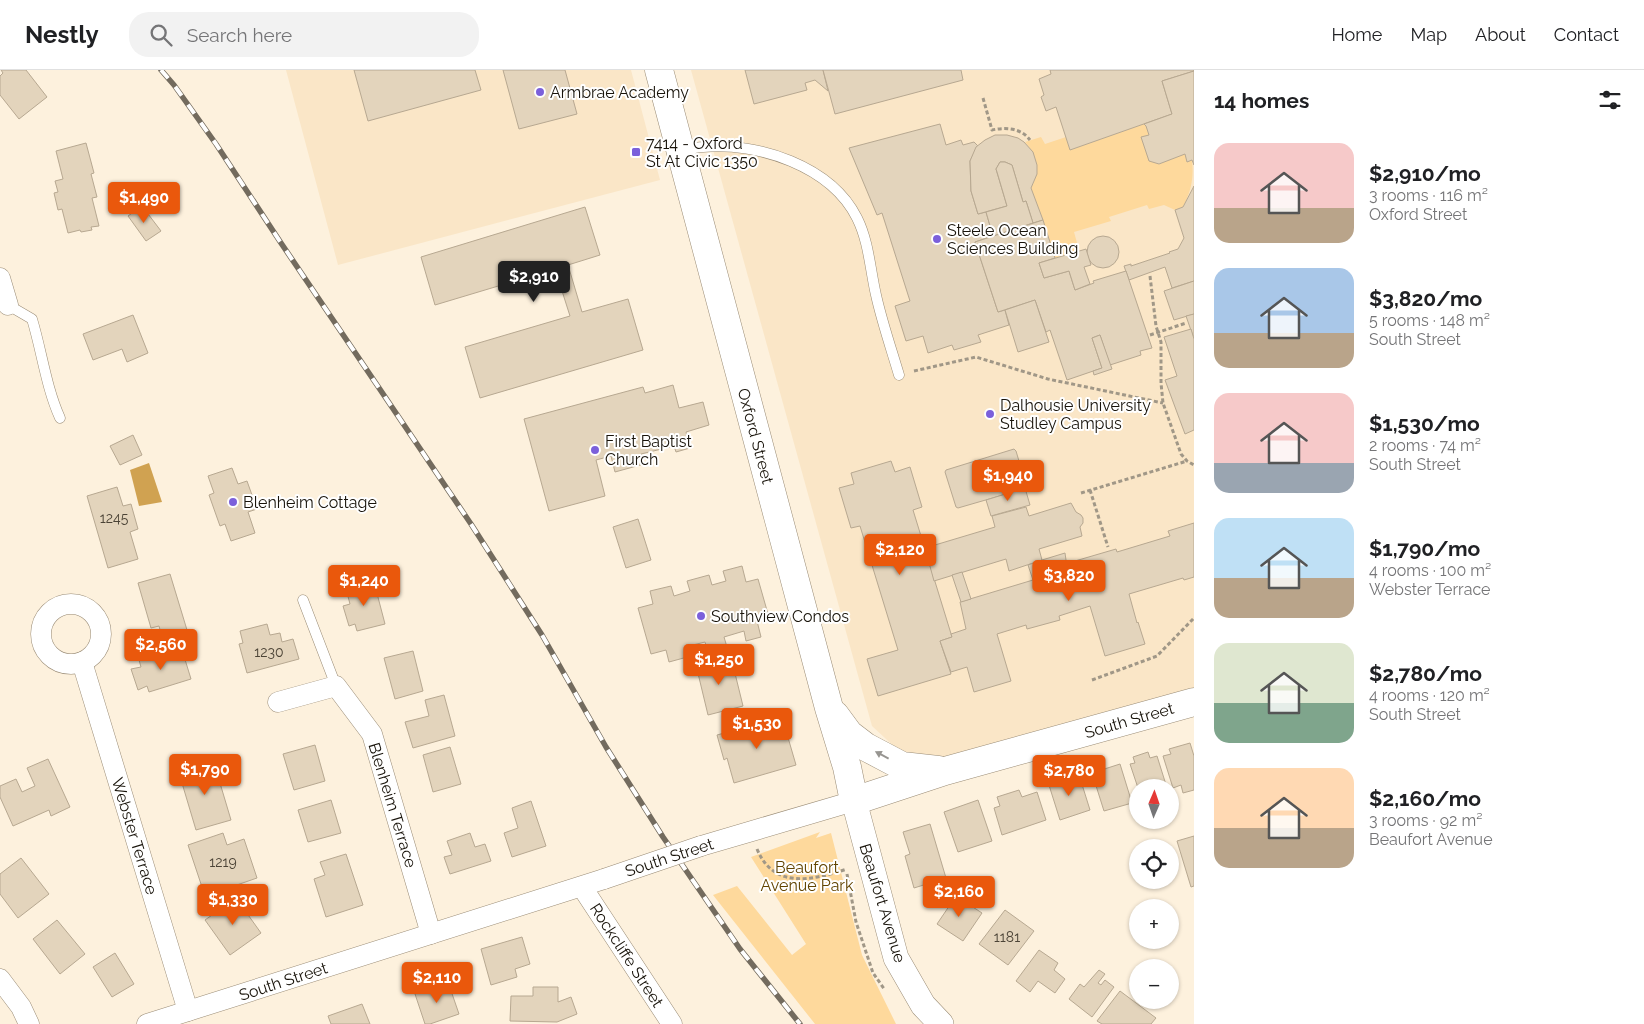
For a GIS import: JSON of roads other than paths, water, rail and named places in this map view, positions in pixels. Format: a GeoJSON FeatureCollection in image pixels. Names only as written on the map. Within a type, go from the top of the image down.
{"type":"FeatureCollection","features":[{"type":"Feature","properties":{"kind":"main road","name":"Oxford Street"},"geometry":{"type":"LineString","coordinates":[[659,70],[829,708],[847,767],[854,801]]}},
{"type":"Feature","properties":{"kind":"main road","name":"South Street"},"geometry":{"type":"LineString","coordinates":[[854,801],[945,771],[1194,702]]}},
{"type":"Feature","properties":{"kind":"main road"},"geometry":{"type":"LineString","coordinates":[[829,708],[849,734],[866,747],[902,766],[945,771]]}},
{"type":"Feature","properties":{"kind":"street"},"geometry":{"type":"LineString","coordinates":[[0,278],[8,305]]}},
{"type":"Feature","properties":{"kind":"street","name":"Webster Terrace"},"geometry":{"type":"LineString","coordinates":[[82,662],[188,1011]]}},
{"type":"Feature","properties":{"kind":"street"},"geometry":{"type":"LineString","coordinates":[[278,702],[336,686]]}},
{"type":"Feature","properties":{"kind":"street","name":"Blenheim Terrace"},"geometry":{"type":"LineString","coordinates":[[336,686],[372,734],[432,934]]}},
{"type":"Feature","properties":{"kind":"street","name":"South Street"},"geometry":{"type":"LineString","coordinates":[[147,1024],[582,887],[701,846],[854,801]]}},
{"type":"Feature","properties":{"kind":"street","name":"Beaufort Avenue"},"geometry":{"type":"LineString","coordinates":[[854,801],[896,958],[923,1005],[941,1024]]}},
{"type":"Feature","properties":{"kind":"street","name":"Rockcliffe Street"},"geometry":{"type":"LineString","coordinates":[[582,887],[672,1024]]}},
{"type":"Feature","properties":{"kind":"street"},"geometry":{"type":"LineString","coordinates":[[0,979],[21,1007],[29,1024]]}},
{"type":"Feature","properties":{"kind":"lane"},"geometry":{"type":"LineString","coordinates":[[680,152],[701,147],[720,146],[757,150],[775,155],[809,170],[839,193],[857,217],[862,230],[879,307],[899,375]]}},
{"type":"Feature","properties":{"kind":"lane"},"geometry":{"type":"LineString","coordinates":[[8,305],[32,319],[54,406],[60,418]]}},
{"type":"Feature","properties":{"kind":"lane","name":"Blenheim Terrace"},"geometry":{"type":"LineString","coordinates":[[303,600],[336,686]]}},
{"type":"Feature","properties":{"kind":"railway"},"geometry":{"type":"LineString","coordinates":[[161,70],[216,144],[471,524],[542,635],[606,747],[663,837],[740,949],[800,1024]]}},
{"type":"Feature","properties":{"kind":"place","name":"Armbrae Academy"},"geometry":{"type":"Point","coordinates":[540,92]}},
{"type":"Feature","properties":{"kind":"place","name":"7414 - Oxford St At Civic 1350"},"geometry":{"type":"Point","coordinates":[636,152]}},
{"type":"Feature","properties":{"kind":"place","name":"Steele Ocean Sciences Building"},"geometry":{"type":"Point","coordinates":[937,239]}},
{"type":"Feature","properties":{"kind":"place","name":"Dalhousie University Studley Campus"},"geometry":{"type":"Point","coordinates":[990,414]}},
{"type":"Feature","properties":{"kind":"place","name":"First Baptist Church"},"geometry":{"type":"Point","coordinates":[595,450]}},
{"type":"Feature","properties":{"kind":"place","name":"Blenheim Cottage"},"geometry":{"type":"Point","coordinates":[233,502]}},
{"type":"Feature","properties":{"kind":"place","name":"Southview Condos"},"geometry":{"type":"Point","coordinates":[701,616]}},
{"type":"Feature","properties":{"kind":"park label","name":"Beaufort Avenue Park"},"geometry":{"type":"Point","coordinates":[807,876]}}]}
